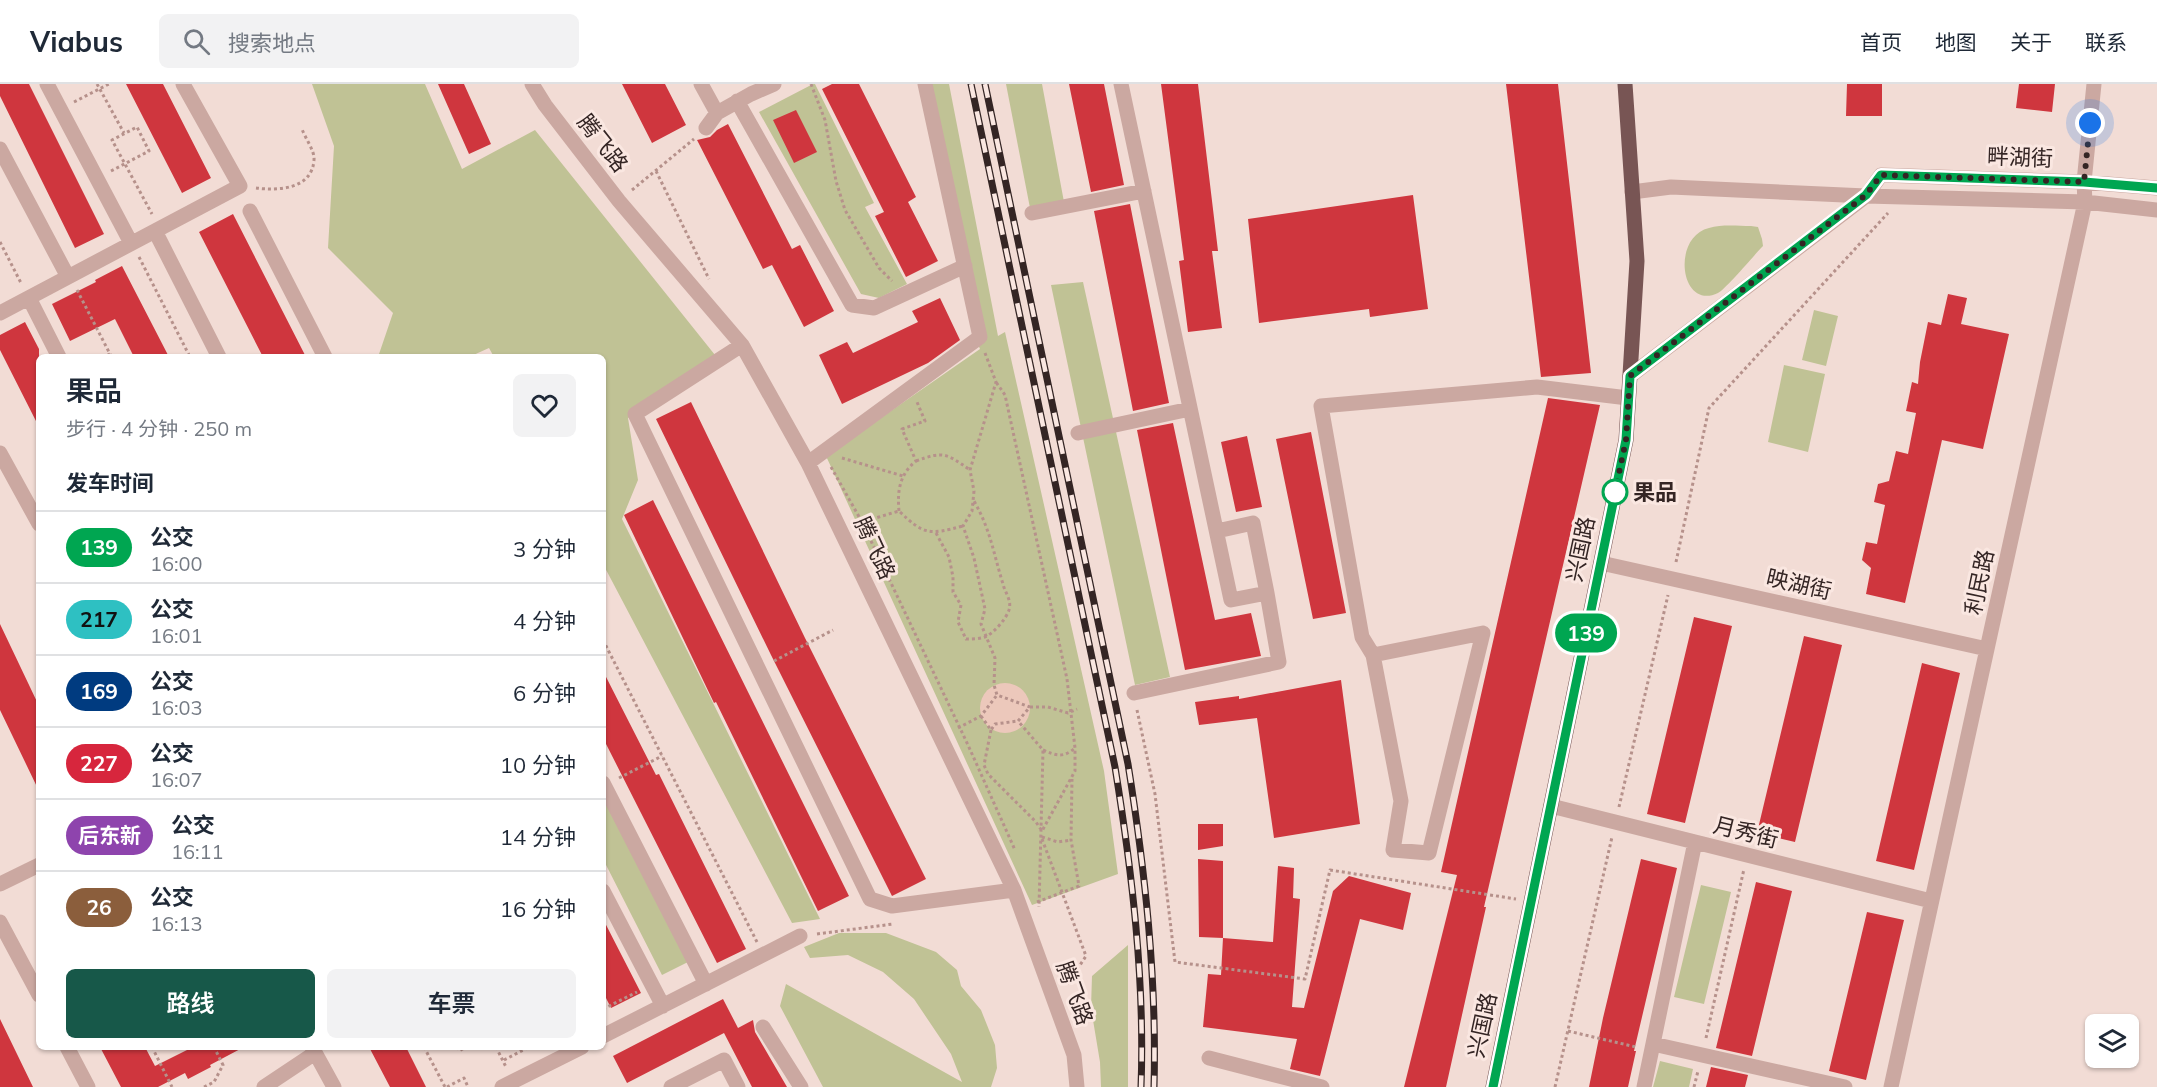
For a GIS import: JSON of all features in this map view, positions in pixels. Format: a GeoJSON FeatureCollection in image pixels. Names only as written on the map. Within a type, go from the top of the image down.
{"type":"FeatureCollection","features":[{"type":"Feature","properties":{"kind":"main road","name":"兴国路"},"geometry":{"type":"LineString","coordinates":[[1493,1087],[1626,440],[1637,261],[1625,84]]}},
{"type":"Feature","properties":{"kind":"street"},"geometry":{"type":"LineString","coordinates":[[47,84],[132,243]]}},
{"type":"Feature","properties":{"kind":"street"},"geometry":{"type":"LineString","coordinates":[[0,313],[240,186],[183,84]]}},
{"type":"Feature","properties":{"kind":"street","name":"腾飞路"},"geometry":{"type":"LineString","coordinates":[[532,84],[544,105],[619,201],[742,345],[808,463],[1014,890],[1074,1055],[1077,1087]]}},
{"type":"Feature","properties":{"kind":"street"},"geometry":{"type":"LineString","coordinates":[[701,84],[717,113]]}},
{"type":"Feature","properties":{"kind":"street"},"geometry":{"type":"LineString","coordinates":[[706,128],[717,113],[774,84]]}},
{"type":"Feature","properties":{"kind":"street"},"geometry":{"type":"LineString","coordinates":[[808,463],[980,337],[925,84]]}},
{"type":"Feature","properties":{"kind":"street"},"geometry":{"type":"LineString","coordinates":[[1122,84],[1231,600],[1267,593]]}},
{"type":"Feature","properties":{"kind":"street","name":"利民路"},"geometry":{"type":"LineString","coordinates":[[1891,1087],[2085,202],[2084,182],[2094,84]]}},
{"type":"Feature","properties":{"kind":"street"},"geometry":{"type":"LineString","coordinates":[[737,101],[852,305],[874,308],[965,266]]}},
{"type":"Feature","properties":{"kind":"street"},"geometry":{"type":"LineString","coordinates":[[0,149],[68,277]]}},
{"type":"Feature","properties":{"kind":"street","name":"畔湖街"},"geometry":{"type":"LineString","coordinates":[[1866,195],[1881,175],[2084,182],[2157,188]]}},
{"type":"Feature","properties":{"kind":"street"},"geometry":{"type":"LineString","coordinates":[[1632,192],[1671,187],[2085,202],[2157,210]]}},
{"type":"Feature","properties":{"kind":"street"},"geometry":{"type":"LineString","coordinates":[[1032,213],[1144,191]]}},
{"type":"Feature","properties":{"kind":"street"},"geometry":{"type":"LineString","coordinates":[[1630,376],[1866,195]]}},
{"type":"Feature","properties":{"kind":"street"},"geometry":{"type":"LineString","coordinates":[[250,211],[323,354]]}},
{"type":"Feature","properties":{"kind":"street"},"geometry":{"type":"LineString","coordinates":[[155,231],[217,354]]}},
{"type":"Feature","properties":{"kind":"street"},"geometry":{"type":"LineString","coordinates":[[29,298],[57,354]]}},
{"type":"Feature","properties":{"kind":"street"},"geometry":{"type":"LineString","coordinates":[[742,345],[635,414],[870,899],[892,906],[1014,890]]}},
{"type":"Feature","properties":{"kind":"street"},"geometry":{"type":"LineString","coordinates":[[1373,655],[1483,633],[1429,853],[1393,850],[1401,801],[1373,655],[1362,637],[1321,406],[1537,387],[1628,398]]}},
{"type":"Feature","properties":{"kind":"street"},"geometry":{"type":"LineString","coordinates":[[1078,433],[1190,409]]}},
{"type":"Feature","properties":{"kind":"street"},"geometry":{"type":"LineString","coordinates":[[0,453],[36,519]]}},
{"type":"Feature","properties":{"kind":"street"},"geometry":{"type":"LineString","coordinates":[[1134,693],[1279,662],[1252,523],[1216,531]]}},
{"type":"Feature","properties":{"kind":"street","name":"映湖街"},"geometry":{"type":"LineString","coordinates":[[1600,563],[1987,649]]}},
{"type":"Feature","properties":{"kind":"street"},"geometry":{"type":"LineString","coordinates":[[609,782],[706,984]]}},
{"type":"Feature","properties":{"kind":"street","name":"月秀街"},"geometry":{"type":"LineString","coordinates":[[1551,806],[1932,901]]}},
{"type":"Feature","properties":{"kind":"street"},"geometry":{"type":"LineString","coordinates":[[1644,1087],[1695,842]]}},
{"type":"Feature","properties":{"kind":"street"},"geometry":{"type":"LineString","coordinates":[[0,885],[36,867]]}},
{"type":"Feature","properties":{"kind":"street"},"geometry":{"type":"LineString","coordinates":[[606,897],[663,1006]]}},
{"type":"Feature","properties":{"kind":"street"},"geometry":{"type":"LineString","coordinates":[[0,922],[36,989]]}},
{"type":"Feature","properties":{"kind":"street"},"geometry":{"type":"LineString","coordinates":[[606,1034],[800,936]]}},
{"type":"Feature","properties":{"kind":"street"},"geometry":{"type":"LineString","coordinates":[[763,1027],[801,1087]]}},
{"type":"Feature","properties":{"kind":"street"},"geometry":{"type":"LineString","coordinates":[[1652,1047],[1702,1055],[1845,1087]]}},
{"type":"Feature","properties":{"kind":"street"},"geometry":{"type":"LineString","coordinates":[[69,1050],[88,1087]]}},
{"type":"Feature","properties":{"kind":"street"},"geometry":{"type":"LineString","coordinates":[[264,1087],[314,1050],[334,1087]]}},
{"type":"Feature","properties":{"kind":"street"},"geometry":{"type":"LineString","coordinates":[[508,1084],[576,1050]]}},
{"type":"Feature","properties":{"kind":"street"},"geometry":{"type":"LineString","coordinates":[[1209,1059],[1322,1087]]}},
{"type":"Feature","properties":{"kind":"street"},"geometry":{"type":"LineString","coordinates":[[671,1087],[724,1060],[738,1087]]}},
{"type":"Feature","properties":{"kind":"path"},"geometry":{"type":"LineString","coordinates":[[97,84],[124,134]]}},
{"type":"Feature","properties":{"kind":"path"},"geometry":{"type":"LineString","coordinates":[[73,103],[110,84]]}},
{"type":"Feature","properties":{"kind":"path"},"geometry":{"type":"LineString","coordinates":[[811,84],[825,120],[836,181],[845,210],[879,268],[905,294]]}},
{"type":"Feature","properties":{"kind":"path"},"geometry":{"type":"LineString","coordinates":[[110,172],[125,164],[150,150],[137,127],[112,140],[125,164],[151,211]]}},
{"type":"Feature","properties":{"kind":"path"},"geometry":{"type":"LineString","coordinates":[[240,186],[267,190],[294,187],[310,175],[315,158],[302,129]]}},
{"type":"Feature","properties":{"kind":"path"},"geometry":{"type":"LineString","coordinates":[[619,201],[692,141]]}},
{"type":"Feature","properties":{"kind":"path"},"geometry":{"type":"LineString","coordinates":[[656,171],[711,284]]}},
{"type":"Feature","properties":{"kind":"path"},"geometry":{"type":"LineString","coordinates":[[1555,1087],[1709,408],[1903,196]]}},
{"type":"Feature","properties":{"kind":"path"},"geometry":{"type":"LineString","coordinates":[[0,242],[29,298]]}},
{"type":"Feature","properties":{"kind":"path"},"geometry":{"type":"LineString","coordinates":[[132,243],[188,354]]}},
{"type":"Feature","properties":{"kind":"path"},"geometry":{"type":"LineString","coordinates":[[84,301],[110,354]]}},
{"type":"Feature","properties":{"kind":"path"},"geometry":{"type":"LineString","coordinates":[[980,337],[996,382],[1005,395],[1066,679],[1075,748],[1075,771],[1042,831]]}},
{"type":"Feature","properties":{"kind":"path"},"geometry":{"type":"LineString","coordinates":[[970,470],[954,458],[938,453],[916,461],[905,470],[898,498],[899,511],[916,528],[936,532],[963,526],[972,510],[974,491],[970,470],[996,382]]}},
{"type":"Feature","properties":{"kind":"path"},"geometry":{"type":"LineString","coordinates":[[916,461],[902,429],[925,421],[916,400],[923,396]]}},
{"type":"Feature","properties":{"kind":"path"},"geometry":{"type":"LineString","coordinates":[[823,452],[903,476]]}},
{"type":"Feature","properties":{"kind":"path"},"geometry":{"type":"LineString","coordinates":[[936,532],[949,557],[953,592],[961,605],[958,622],[966,639],[986,637],[1004,620],[1010,608],[1010,599],[1003,585],[985,520],[973,500]]}},
{"type":"Feature","properties":{"kind":"path"},"geometry":{"type":"LineString","coordinates":[[843,534],[862,522],[899,511]]}},
{"type":"Feature","properties":{"kind":"path"},"geometry":{"type":"LineString","coordinates":[[963,526],[974,558],[985,609],[981,624],[995,658],[994,685],[997,695]]}},
{"type":"Feature","properties":{"kind":"path"},"geometry":{"type":"LineString","coordinates":[[759,669],[833,630]]}},
{"type":"Feature","properties":{"kind":"path"},"geometry":{"type":"LineString","coordinates":[[606,646],[759,945]]}},
{"type":"Feature","properties":{"kind":"path"},"geometry":{"type":"LineString","coordinates":[[1134,693],[1155,794],[1175,962],[1305,979],[1330,870],[1531,901]]}},
{"type":"Feature","properties":{"kind":"path"},"geometry":{"type":"LineString","coordinates":[[997,695],[1030,707],[1048,707],[1068,713],[1077,709]]}},
{"type":"Feature","properties":{"kind":"path"},"geometry":{"type":"LineString","coordinates":[[940,739],[981,716],[997,695]]}},
{"type":"Feature","properties":{"kind":"path"},"geometry":{"type":"LineString","coordinates":[[1030,707],[1018,721],[995,724],[991,730],[984,765],[988,774],[1036,822],[1042,831]]}},
{"type":"Feature","properties":{"kind":"path"},"geometry":{"type":"LineString","coordinates":[[981,716],[991,730]]}},
{"type":"Feature","properties":{"kind":"path"},"geometry":{"type":"LineString","coordinates":[[1018,721],[1043,750],[1056,756],[1065,756],[1075,748]]}},
{"type":"Feature","properties":{"kind":"path"},"geometry":{"type":"LineString","coordinates":[[1028,930],[1038,901],[1042,837],[1043,750]]}},
{"type":"Feature","properties":{"kind":"path"},"geometry":{"type":"LineString","coordinates":[[609,782],[662,756]]}},
{"type":"Feature","properties":{"kind":"path"},"geometry":{"type":"LineString","coordinates":[[1038,901],[1079,886],[1071,840],[1072,778]]}},
{"type":"Feature","properties":{"kind":"path"},"geometry":{"type":"LineString","coordinates":[[1042,837],[1058,842],[1071,840]]}},
{"type":"Feature","properties":{"kind":"path"},"geometry":{"type":"LineString","coordinates":[[1042,837],[1086,957],[1066,987]]}},
{"type":"Feature","properties":{"kind":"path"},"geometry":{"type":"LineString","coordinates":[[1695,1087],[1747,855]]}},
{"type":"Feature","properties":{"kind":"path"},"geometry":{"type":"LineString","coordinates":[[606,1007],[652,985]]}},
{"type":"Feature","properties":{"kind":"path"},"geometry":{"type":"LineString","coordinates":[[1568,1031],[1652,1047]]}},
{"type":"Feature","properties":{"kind":"path"},"geometry":{"type":"LineString","coordinates":[[154,1050],[172,1087]]}},
{"type":"Feature","properties":{"kind":"path"},"geometry":{"type":"LineString","coordinates":[[204,1087],[214,1082],[224,1065],[216,1050]]}},
{"type":"Feature","properties":{"kind":"path"},"geometry":{"type":"LineString","coordinates":[[426,1050],[446,1087],[464,1078],[468,1087]]}},
{"type":"Feature","properties":{"kind":"path"},"geometry":{"type":"LineString","coordinates":[[498,1050],[503,1060],[508,1084]]}},
{"type":"Feature","properties":{"kind":"path"},"geometry":{"type":"LineString","coordinates":[[503,1060],[523,1050]]}},
{"type":"Feature","properties":{"kind":"green space"},"geometry":{"type":"Polygon","coordinates":[[[312,84],[425,84],[462,169],[535,130],[715,355],[628,418],[638,480],[622,519],[820,919],[792,923],[606,570],[606,354],[492,354],[489,348],[476,354],[379,354],[393,313],[328,248],[334,146],[312,84]]]}},
{"type":"Feature","properties":{"kind":"green space"},"geometry":{"type":"Polygon","coordinates":[[[813,84],[874,203],[865,207],[907,284],[879,298],[861,294],[759,112],[813,84]]]}},
{"type":"Feature","properties":{"kind":"green space"},"geometry":{"type":"Polygon","coordinates":[[[926,84],[949,84],[998,336],[1005,332],[1104,771],[1118,874],[1032,905],[826,456],[980,349],[973,333],[926,84]]]}},
{"type":"Feature","properties":{"kind":"green space"},"geometry":{"type":"Polygon","coordinates":[[[1006,84],[1042,84],[1064,202],[1030,208],[1006,84]]]}},
{"type":"Feature","properties":{"kind":"green space"},"geometry":{"type":"Polygon","coordinates":[[[1714,227],[1758,227],[1763,246],[1718,293],[1705,296],[1695,292],[1688,283],[1685,257],[1689,244],[1697,234],[1714,227]]]}},
{"type":"Feature","properties":{"kind":"green space"},"geometry":{"type":"Polygon","coordinates":[[[1083,282],[1170,677],[1135,685],[1051,285],[1083,282]]]}},
{"type":"Feature","properties":{"kind":"green space"},"geometry":{"type":"Polygon","coordinates":[[[1814,310],[1838,316],[1826,366],[1802,360],[1814,310]]]}},
{"type":"Feature","properties":{"kind":"green space"},"geometry":{"type":"Polygon","coordinates":[[[1784,365],[1825,374],[1808,452],[1768,442],[1784,365]]]}},
{"type":"Feature","properties":{"kind":"green space"},"geometry":{"type":"Polygon","coordinates":[[[606,803],[688,962],[662,975],[606,865],[606,803]]]}},
{"type":"Feature","properties":{"kind":"green space"},"geometry":{"type":"Polygon","coordinates":[[[1701,885],[1731,892],[1704,1004],[1674,997],[1701,885]]]}},
{"type":"Feature","properties":{"kind":"green space"},"geometry":{"type":"Polygon","coordinates":[[[839,933],[886,933],[936,952],[957,970],[961,986],[981,1010],[995,1045],[997,1068],[991,1087],[823,1087],[780,1006],[786,984],[962,1082],[951,1054],[914,999],[883,972],[848,955],[810,958],[804,947],[839,933]]]}},
{"type":"Feature","properties":{"kind":"green space"},"geometry":{"type":"Polygon","coordinates":[[[1128,945],[1128,1087],[1101,1087],[1100,1062],[1091,1008],[1092,976],[1128,945]]]}},
{"type":"Feature","properties":{"kind":"green space"},"geometry":{"type":"Polygon","coordinates":[[[1660,1061],[1693,1069],[1689,1087],[1653,1087],[1660,1061]]]}},
{"type":"Feature","properties":{"kind":"shaded area"},"geometry":{"type":"Polygon","coordinates":[[[1000,683],[1010,683],[1023,690],[1030,703],[1030,713],[1023,726],[1010,733],[1000,733],[991,729],[984,722],[980,713],[980,703],[984,694],[991,687],[1000,683]]]}},
{"type":"Feature","properties":{"kind":"building"},"geometry":{"type":"Polygon","coordinates":[[[0,84],[29,84],[104,234],[75,248],[0,96],[0,84]]]}},
{"type":"Feature","properties":{"kind":"building"},"geometry":{"type":"Polygon","coordinates":[[[126,84],[163,84],[211,178],[182,193],[126,84]]]}},
{"type":"Feature","properties":{"kind":"building"},"geometry":{"type":"Polygon","coordinates":[[[438,84],[464,84],[491,144],[469,154],[438,84]]]}},
{"type":"Feature","properties":{"kind":"building"},"geometry":{"type":"Polygon","coordinates":[[[622,84],[665,84],[686,125],[652,143],[622,84]]]}},
{"type":"Feature","properties":{"kind":"building"},"geometry":{"type":"Polygon","coordinates":[[[832,84],[859,84],[916,197],[908,202],[938,261],[906,277],[875,216],[884,212],[822,89],[832,84]]]}},
{"type":"Feature","properties":{"kind":"building"},"geometry":{"type":"Polygon","coordinates":[[[1069,84],[1104,84],[1124,185],[1091,192],[1069,84]]]}},
{"type":"Feature","properties":{"kind":"building"},"geometry":{"type":"Polygon","coordinates":[[[1161,84],[1198,84],[1218,251],[1212,251],[1222,328],[1188,332],[1179,261],[1184,260],[1161,84]]]}},
{"type":"Feature","properties":{"kind":"building"},"geometry":{"type":"Polygon","coordinates":[[[1506,84],[1558,84],[1591,373],[1541,377],[1506,84]]]}},
{"type":"Feature","properties":{"kind":"building"},"geometry":{"type":"Polygon","coordinates":[[[1847,84],[1882,84],[1882,116],[1846,116],[1847,84]]]}},
{"type":"Feature","properties":{"kind":"building"},"geometry":{"type":"Polygon","coordinates":[[[2019,84],[2055,84],[2052,112],[2016,108],[2019,84]]]}},
{"type":"Feature","properties":{"kind":"building"},"geometry":{"type":"Polygon","coordinates":[[[796,110],[817,152],[794,163],[773,120],[796,110]]]}},
{"type":"Feature","properties":{"kind":"building"},"geometry":{"type":"Polygon","coordinates":[[[728,124],[792,249],[800,245],[834,311],[804,327],[772,265],[763,269],[697,140],[710,137],[728,124]]]}},
{"type":"Feature","properties":{"kind":"building"},"geometry":{"type":"Polygon","coordinates":[[[1413,195],[1428,309],[1370,317],[1369,309],[1259,323],[1248,219],[1413,195]]]}},
{"type":"Feature","properties":{"kind":"building"},"geometry":{"type":"Polygon","coordinates":[[[1130,204],[1169,403],[1133,411],[1094,211],[1130,204]]]}},
{"type":"Feature","properties":{"kind":"building"},"geometry":{"type":"Polygon","coordinates":[[[233,214],[304,354],[261,354],[199,232],[233,214]]]}},
{"type":"Feature","properties":{"kind":"building"},"geometry":{"type":"Polygon","coordinates":[[[122,266],[167,354],[132,354],[115,319],[70,341],[52,304],[96,282],[95,280],[122,266]]]}},
{"type":"Feature","properties":{"kind":"building"},"geometry":{"type":"Polygon","coordinates":[[[1948,294],[1967,298],[1961,324],[2009,334],[1983,449],[1942,440],[1905,603],[1866,594],[1871,568],[1862,560],[1866,542],[1877,544],[1885,505],[1874,502],[1878,484],[1889,481],[1896,451],[1908,454],[1916,413],[1906,411],[1912,382],[1918,384],[1928,322],[1941,325],[1948,294]]]}},
{"type":"Feature","properties":{"kind":"building"},"geometry":{"type":"Polygon","coordinates":[[[940,298],[960,340],[928,363],[842,404],[819,355],[847,342],[853,353],[918,322],[912,311],[940,298]]]}},
{"type":"Feature","properties":{"kind":"building"},"geometry":{"type":"Polygon","coordinates":[[[25,322],[39,349],[39,354],[36,354],[36,421],[0,350],[0,335],[25,322]]]}},
{"type":"Feature","properties":{"kind":"building","name":"果品"},"geometry":{"type":"Polygon","coordinates":[[[1548,398],[1600,405],[1484,907],[1486,907],[1446,1087],[1404,1087],[1457,875],[1441,872],[1548,398]]]}},
{"type":"Feature","properties":{"kind":"building"},"geometry":{"type":"Polygon","coordinates":[[[691,402],[805,638],[926,879],[892,896],[656,419],[691,402]]]}},
{"type":"Feature","properties":{"kind":"building"},"geometry":{"type":"Polygon","coordinates":[[[1173,423],[1215,620],[1251,613],[1261,656],[1185,670],[1137,430],[1173,423]]]}},
{"type":"Feature","properties":{"kind":"building"},"geometry":{"type":"Polygon","coordinates":[[[1311,432],[1346,613],[1313,619],[1276,439],[1311,432]]]}},
{"type":"Feature","properties":{"kind":"building"},"geometry":{"type":"Polygon","coordinates":[[[1247,436],[1262,507],[1236,512],[1221,442],[1247,436]]]}},
{"type":"Feature","properties":{"kind":"building"},"geometry":{"type":"Polygon","coordinates":[[[653,500],[849,896],[818,911],[716,702],[714,703],[624,515],[653,500]]]}},
{"type":"Feature","properties":{"kind":"building"},"geometry":{"type":"Polygon","coordinates":[[[1694,617],[1732,626],[1685,823],[1647,814],[1694,617]]]}},
{"type":"Feature","properties":{"kind":"building"},"geometry":{"type":"Polygon","coordinates":[[[0,624],[36,700],[36,785],[0,710],[0,624]]]}},
{"type":"Feature","properties":{"kind":"building"},"geometry":{"type":"Polygon","coordinates":[[[1804,636],[1842,645],[1795,842],[1757,833],[1804,636]]]}},
{"type":"Feature","properties":{"kind":"building"},"geometry":{"type":"Polygon","coordinates":[[[1922,663],[1960,673],[1914,870],[1876,861],[1922,663]]]}},
{"type":"Feature","properties":{"kind":"building"},"geometry":{"type":"Polygon","coordinates":[[[606,677],[656,775],[659,774],[746,949],[717,963],[606,744],[606,677]]]}},
{"type":"Feature","properties":{"kind":"building"},"geometry":{"type":"Polygon","coordinates":[[[1341,680],[1360,824],[1274,838],[1257,718],[1199,725],[1195,702],[1239,696],[1239,699],[1341,680]]]}},
{"type":"Feature","properties":{"kind":"building"},"geometry":{"type":"Polygon","coordinates":[[[1198,824],[1223,824],[1223,846],[1198,850],[1198,824]]]}},
{"type":"Feature","properties":{"kind":"building"},"geometry":{"type":"Polygon","coordinates":[[[1198,859],[1223,861],[1223,938],[1199,937],[1198,859]]]}},
{"type":"Feature","properties":{"kind":"building"},"geometry":{"type":"Polygon","coordinates":[[[1641,859],[1677,868],[1634,1051],[1636,1051],[1628,1087],[1589,1087],[1603,1018],[1641,859]]]}},
{"type":"Feature","properties":{"kind":"building"},"geometry":{"type":"Polygon","coordinates":[[[1278,866],[1294,868],[1293,898],[1300,899],[1292,1007],[1304,1008],[1333,891],[1349,876],[1411,893],[1403,930],[1360,919],[1320,1076],[1290,1069],[1297,1039],[1203,1027],[1208,974],[1221,975],[1223,938],[1273,942],[1278,866]]]}},
{"type":"Feature","properties":{"kind":"building"},"geometry":{"type":"Polygon","coordinates":[[[1756,882],[1792,891],[1752,1056],[1716,1048],[1756,882]]]}},
{"type":"Feature","properties":{"kind":"building"},"geometry":{"type":"Polygon","coordinates":[[[1867,912],[1904,920],[1866,1080],[1829,1071],[1867,912]]]}},
{"type":"Feature","properties":{"kind":"building"},"geometry":{"type":"Polygon","coordinates":[[[606,925],[641,993],[611,1008],[606,998],[606,925]]]}},
{"type":"Feature","properties":{"kind":"building"},"geometry":{"type":"Polygon","coordinates":[[[723,999],[738,1028],[753,1020],[755,1032],[787,1087],[752,1087],[724,1033],[627,1083],[613,1056],[723,999]]]}},
{"type":"Feature","properties":{"kind":"building"},"geometry":{"type":"Polygon","coordinates":[[[0,1019],[33,1087],[0,1087],[0,1019]]]}},
{"type":"Feature","properties":{"kind":"building"},"geometry":{"type":"Polygon","coordinates":[[[102,1050],[147,1050],[155,1066],[187,1050],[238,1050],[188,1079],[185,1073],[158,1087],[121,1087],[102,1050]]]}},
{"type":"Feature","properties":{"kind":"building"},"geometry":{"type":"Polygon","coordinates":[[[371,1050],[408,1050],[426,1087],[390,1087],[371,1050]]]}},
{"type":"Feature","properties":{"kind":"building"},"geometry":{"type":"Polygon","coordinates":[[[1711,1067],[1748,1075],[1745,1087],[1706,1087],[1711,1067]]]}},
{"type":"Feature","properties":{"kind":"railway"},"geometry":{"type":"LineString","coordinates":[[971,84],[1115,767],[1136,926],[1141,1007],[1141,1087]]}},
{"type":"Feature","properties":{"kind":"railway"},"geometry":{"type":"LineString","coordinates":[[985,84],[1128,764],[1140,844],[1152,965],[1154,1087]]}},
{"type":"Feature","properties":{"kind":"bus line","name":"139"},"geometry":{"type":"LineString","coordinates":[[1493,1087],[1626,440],[1630,376],[1866,195],[1881,175],[2084,182],[2157,188]]}},
{"type":"Feature","properties":{"kind":"place","name":"果品"},"geometry":{"type":"Point","coordinates":[1615,492]}},
{"type":"Feature","properties":{"kind":"route"},"geometry":{"type":"LineString","coordinates":[[1615,492],[1626,440],[1630,376],[1866,195],[1881,175],[2084,182],[2090,123]]}}]}
